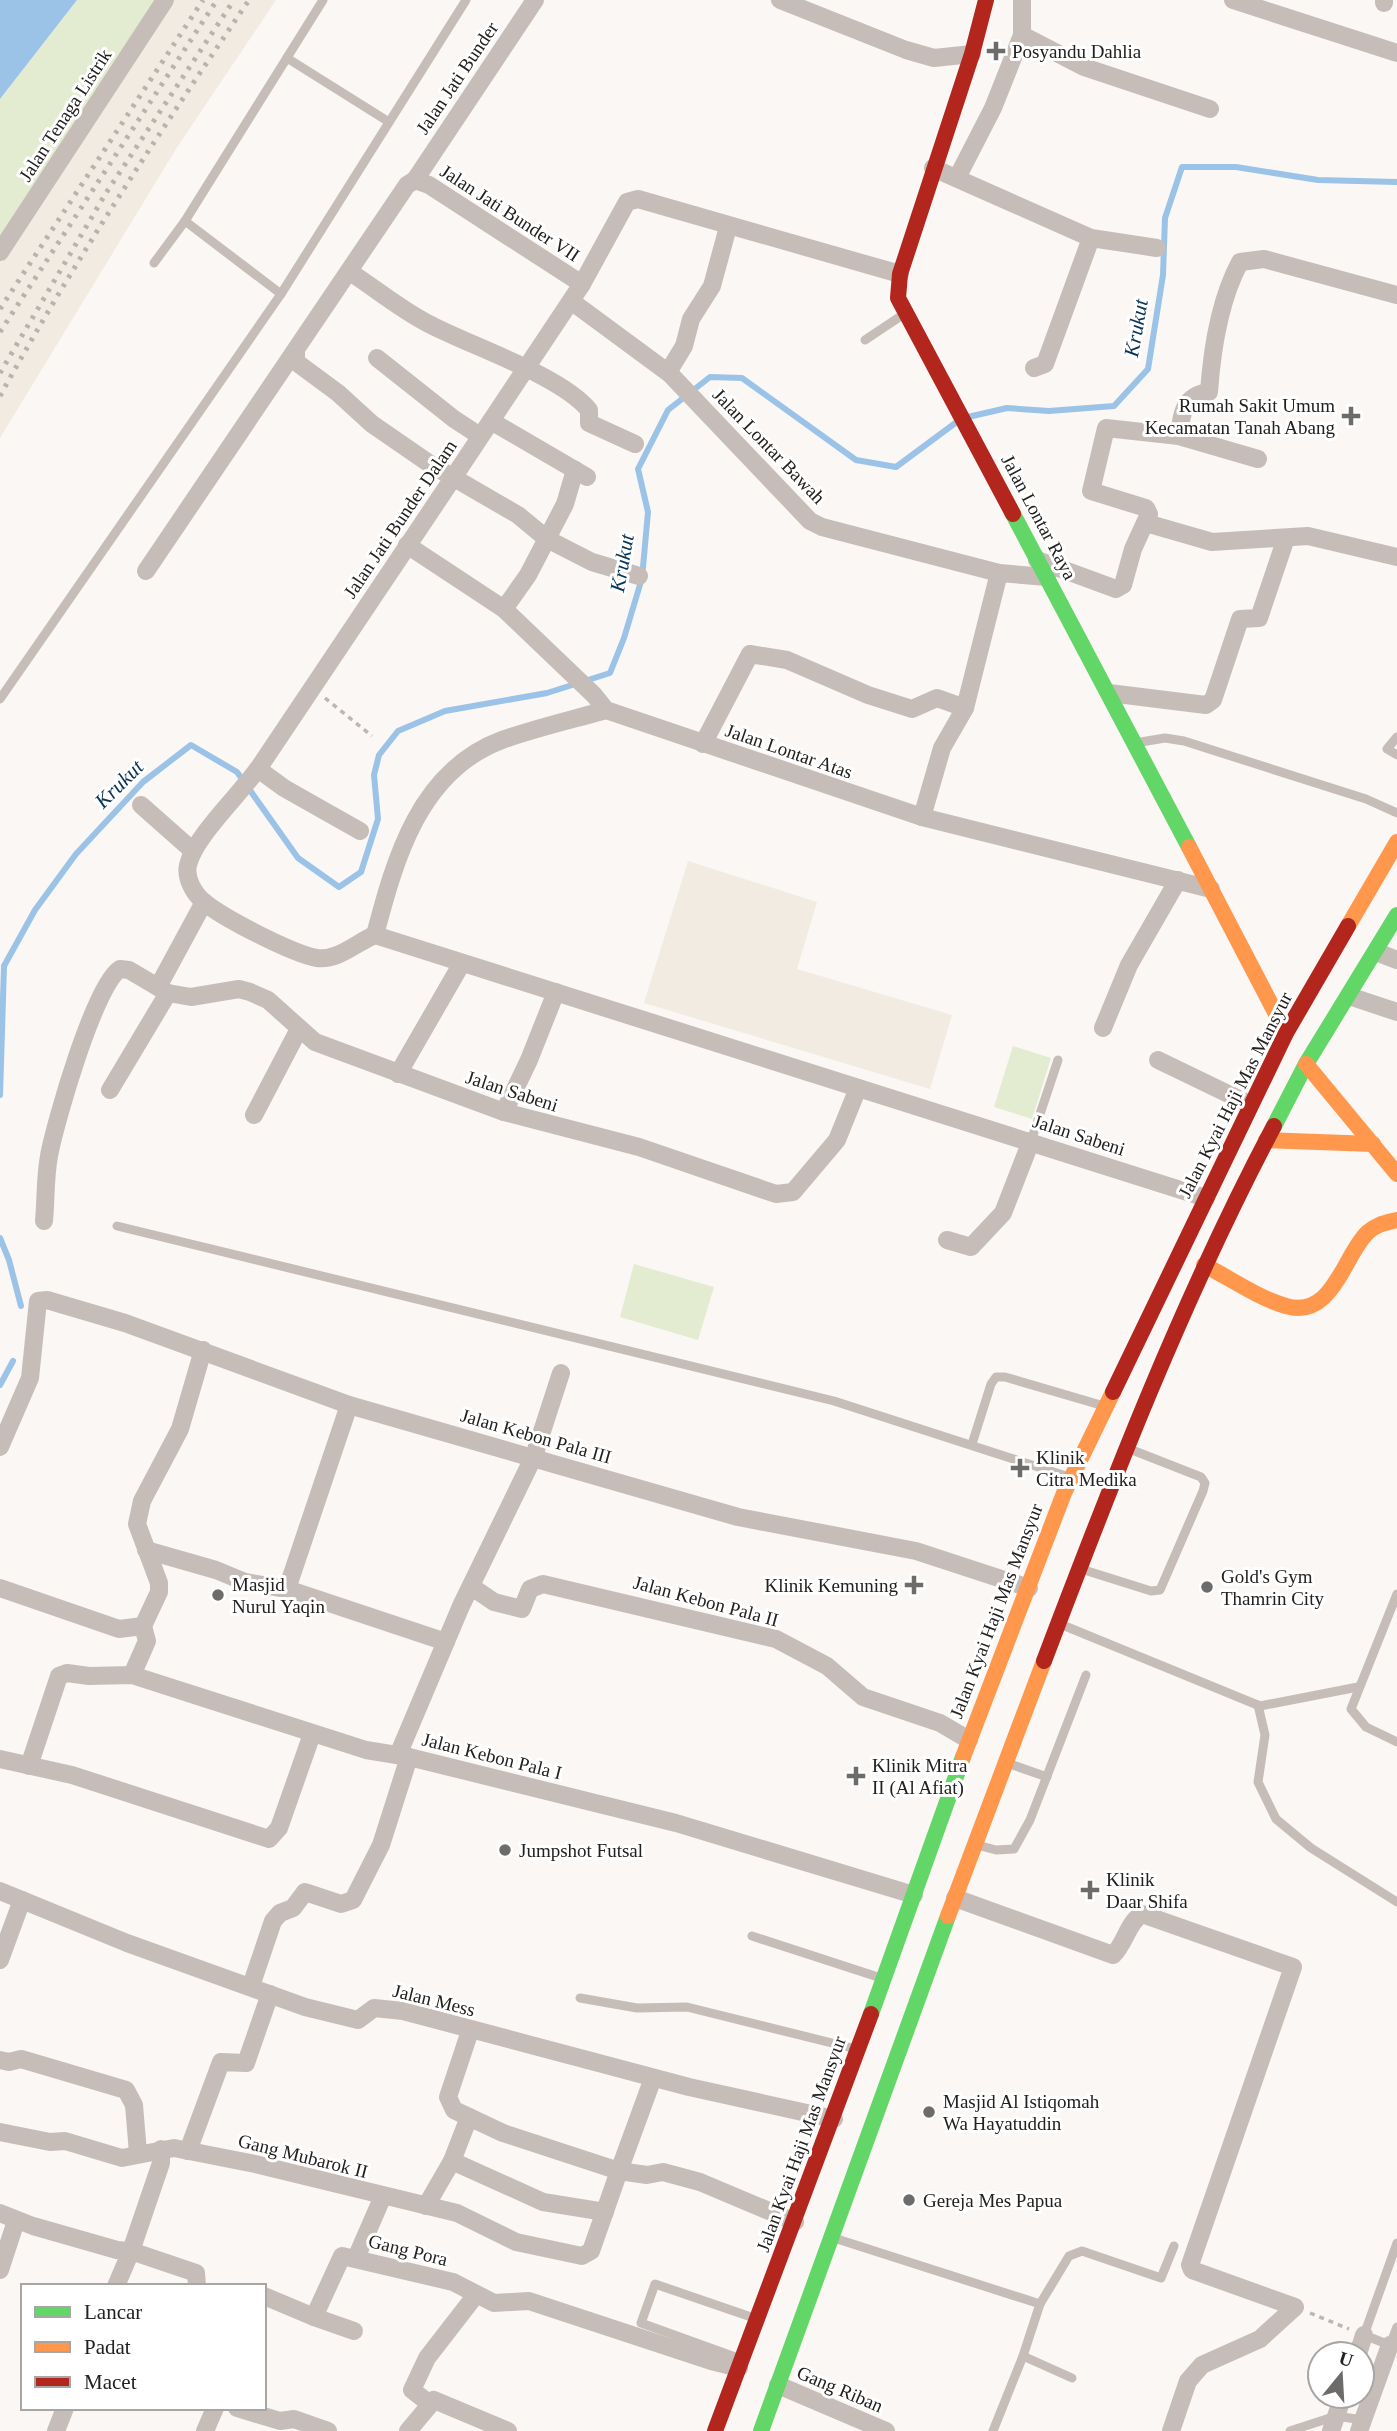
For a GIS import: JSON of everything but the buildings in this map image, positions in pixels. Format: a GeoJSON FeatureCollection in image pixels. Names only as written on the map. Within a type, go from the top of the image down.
{"type":"FeatureCollection","features":[{"type":"Feature","properties":{"kind":"main road","name":"Jalan Lontar Raya"},"geometry":{"type":"LineString","coordinates":[[986,0],[972,54],[900,274],[898,298],[1109,693],[1286,1033]]}},
{"type":"Feature","properties":{"kind":"main road","name":"Jalan Kyai Haji Mas Mansyur"},"geometry":{"type":"LineString","coordinates":[[715,2431],[834,2119],[969,1740],[1071,1478],[1249,1104],[1286,1033],[1397,842]]}},
{"type":"Feature","properties":{"kind":"main road"},"geometry":{"type":"LineString","coordinates":[[761,2431],[974,1844],[1125,1447],[1204,1265],[1266,1140],[1306,1064],[1397,915]]}},
{"type":"Feature","properties":{"kind":"main road"},"geometry":{"type":"LineString","coordinates":[[1306,1064],[1397,1174]]}},
{"type":"Feature","properties":{"kind":"main road"},"geometry":{"type":"LineString","coordinates":[[1266,1140],[1373,1144]]}},
{"type":"Feature","properties":{"kind":"main road"},"geometry":{"type":"LineString","coordinates":[[1204,1265],[1288,1307],[1301,1308],[1315,1304],[1340,1280],[1367,1231],[1376,1224],[1397,1220]]}},
{"type":"Feature","properties":{"kind":"street","name":"Jalan Tenaga Listrik"},"geometry":{"type":"LineString","coordinates":[[0,252],[164,0]]}},
{"type":"Feature","properties":{"kind":"street","name":"Jalan Jati Bunder"},"geometry":{"type":"LineString","coordinates":[[415,180],[535,0]]}},
{"type":"Feature","properties":{"kind":"street"},"geometry":{"type":"LineString","coordinates":[[780,0],[906,50],[934,58],[972,54]]}},
{"type":"Feature","properties":{"kind":"street"},"geometry":{"type":"LineString","coordinates":[[957,178],[993,108],[1022,35],[1022,0]]}},
{"type":"Feature","properties":{"kind":"street"},"geometry":{"type":"LineString","coordinates":[[1233,0],[1279,7],[1397,53]]}},
{"type":"Feature","properties":{"kind":"street"},"geometry":{"type":"LineString","coordinates":[[1022,35],[1084,67],[1210,109]]}},
{"type":"Feature","properties":{"kind":"street"},"geometry":{"type":"LineString","coordinates":[[933,168],[1091,238],[1157,248]]}},
{"type":"Feature","properties":{"kind":"street","name":"Jalan Jati Bunder VII"},"geometry":{"type":"LineString","coordinates":[[146,571],[407,185],[415,180],[429,185],[582,284],[627,202],[632,199],[900,274]]}},
{"type":"Feature","properties":{"kind":"street"},"geometry":{"type":"LineString","coordinates":[[676,380],[670,369],[684,346],[691,319],[712,286],[728,228]]}},
{"type":"Feature","properties":{"kind":"street"},"geometry":{"type":"LineString","coordinates":[[1034,368],[1045,363],[1091,238]]}},
{"type":"Feature","properties":{"kind":"street"},"geometry":{"type":"LineString","coordinates":[[1180,436],[1181,417],[1187,402],[1196,394],[1209,392],[1214,343],[1233,276],[1240,262],[1264,259],[1397,295]]}},
{"type":"Feature","properties":{"kind":"street"},"geometry":{"type":"LineString","coordinates":[[350,272],[424,322],[526,369],[579,399],[589,410],[589,423],[635,444]]}},
{"type":"Feature","properties":{"kind":"street","name":"Jalan Jati Bunder Dalam"},"geometry":{"type":"LineString","coordinates":[[256,773],[582,284]]}},
{"type":"Feature","properties":{"kind":"street","name":"Jalan Lontar Bawah"},"geometry":{"type":"LineString","coordinates":[[571,301],[676,380],[810,521],[822,527],[999,573],[1047,578]]}},
{"type":"Feature","properties":{"kind":"street"},"geometry":{"type":"LineString","coordinates":[[296,352],[296,362],[338,393],[372,424],[453,477],[518,515],[547,539],[592,562],[639,576]]}},
{"type":"Feature","properties":{"kind":"street"},"geometry":{"type":"LineString","coordinates":[[377,358],[454,419],[486,428],[581,473],[528,575],[504,609]]}},
{"type":"Feature","properties":{"kind":"street"},"geometry":{"type":"LineString","coordinates":[[1037,560],[1120,589],[1133,549],[1149,514],[1146,508],[1091,491],[1105,430],[1110,428],[1180,436],[1258,459]]}},
{"type":"Feature","properties":{"kind":"street"},"geometry":{"type":"LineString","coordinates":[[1146,523],[1212,542],[1308,536],[1397,557]]}},
{"type":"Feature","properties":{"kind":"street"},"geometry":{"type":"LineString","coordinates":[[1109,693],[1206,705],[1213,700],[1240,619],[1259,618],[1286,538]]}},
{"type":"Feature","properties":{"kind":"street"},"geometry":{"type":"LineString","coordinates":[[360,831],[256,773],[193,850],[187,868],[192,887],[204,902],[256,933],[319,958],[341,954],[375,935],[410,824],[433,791],[463,762],[499,741],[606,710],[594,695],[504,609],[407,545]]}},
{"type":"Feature","properties":{"kind":"street"},"geometry":{"type":"LineString","coordinates":[[922,817],[942,748],[965,708],[999,573]]}},
{"type":"Feature","properties":{"kind":"street"},"geometry":{"type":"LineString","coordinates":[[703,744],[750,654],[787,660],[868,695],[912,709],[937,698],[965,708]]}},
{"type":"Feature","properties":{"kind":"street","name":"Jalan Lontar Atas"},"geometry":{"type":"LineString","coordinates":[[606,710],[922,817],[1211,889]]}},
{"type":"Feature","properties":{"kind":"street"},"geometry":{"type":"LineString","coordinates":[[141,805],[193,850]]}},
{"type":"Feature","properties":{"kind":"street"},"geometry":{"type":"LineString","coordinates":[[1102,1028],[1129,965],[1178,880]]}},
{"type":"Feature","properties":{"kind":"street"},"geometry":{"type":"LineString","coordinates":[[110,1090],[163,990],[204,902]]}},
{"type":"Feature","properties":{"kind":"street","name":"Jalan Sabeni"},"geometry":{"type":"LineString","coordinates":[[375,935],[1206,1198]]}},
{"type":"Feature","properties":{"kind":"street"},"geometry":{"type":"LineString","coordinates":[[1376,952],[1397,960]]}},
{"type":"Feature","properties":{"kind":"street"},"geometry":{"type":"LineString","coordinates":[[398,1074],[462,963]]}},
{"type":"Feature","properties":{"kind":"street","name":"Jalan Sabeni"},"geometry":{"type":"LineString","coordinates":[[44,1221],[48,1157],[65,1094],[101,995],[120,969],[129,971],[163,990],[205,997],[239,989],[250,992],[268,1000],[315,1042],[398,1074],[504,1112],[639,1147],[785,1195],[793,1192],[836,1140],[858,1088]]}},
{"type":"Feature","properties":{"kind":"street"},"geometry":{"type":"LineString","coordinates":[[504,1112],[530,1060],[556,992]]}},
{"type":"Feature","properties":{"kind":"street"},"geometry":{"type":"LineString","coordinates":[[1349,996],[1397,1012]]}},
{"type":"Feature","properties":{"kind":"street"},"geometry":{"type":"LineString","coordinates":[[254,1115],[299,1029]]}},
{"type":"Feature","properties":{"kind":"street"},"geometry":{"type":"LineString","coordinates":[[1158,1060],[1249,1104]]}},
{"type":"Feature","properties":{"kind":"street"},"geometry":{"type":"LineString","coordinates":[[947,1240],[971,1247],[998,1223],[1031,1141]]}},
{"type":"Feature","properties":{"kind":"street","name":"Jalan Kebon Pala III"},"geometry":{"type":"LineString","coordinates":[[0,1447],[30,1378],[38,1301],[47,1300],[203,1350],[349,1405],[534,1456],[738,1517],[916,1551],[1029,1588]]}},
{"type":"Feature","properties":{"kind":"street"},"geometry":{"type":"LineString","coordinates":[[132,1675],[147,1641],[143,1626],[159,1592],[159,1583],[137,1524],[142,1501],[180,1429],[203,1350]]}},
{"type":"Feature","properties":{"kind":"street"},"geometry":{"type":"LineString","coordinates":[[251,1986],[273,1921],[280,1913],[293,1908],[302,1894],[309,1892],[341,1904],[353,1900],[381,1845],[403,1756],[446,1642],[534,1456],[561,1373]]}},
{"type":"Feature","properties":{"kind":"street"},"geometry":{"type":"LineString","coordinates":[[287,1589],[349,1405]]}},
{"type":"Feature","properties":{"kind":"street"},"geometry":{"type":"LineString","coordinates":[[146,1550],[216,1570],[245,1582],[287,1589],[446,1642]]}},
{"type":"Feature","properties":{"kind":"street","name":"Jalan Kebon Pala II"},"geometry":{"type":"LineString","coordinates":[[472,1587],[494,1602],[522,1609],[530,1589],[543,1584],[776,1639],[827,1666],[863,1697],[940,1723],[969,1740]]}},
{"type":"Feature","properties":{"kind":"street"},"geometry":{"type":"LineString","coordinates":[[0,1588],[119,1629],[143,1626]]}},
{"type":"Feature","properties":{"kind":"street","name":"Jalan Kebon Pala I"},"geometry":{"type":"LineString","coordinates":[[29,1766],[59,1676],[67,1673],[89,1676],[132,1675],[366,1751],[403,1756],[676,1823],[914,1895]]}},
{"type":"Feature","properties":{"kind":"street"},"geometry":{"type":"LineString","coordinates":[[0,1759],[72,1775],[269,1839],[279,1828],[312,1734]]}},
{"type":"Feature","properties":{"kind":"street","name":"Jalan Mess"},"geometry":{"type":"LineString","coordinates":[[0,1891],[127,1943],[270,1994],[355,2019],[364,2017],[374,2008],[403,2011],[653,2078],[834,2119]]}},
{"type":"Feature","properties":{"kind":"street"},"geometry":{"type":"LineString","coordinates":[[955,1898],[1113,1955],[1122,1947],[1136,1917],[1142,1914],[1293,1967],[1189,2265],[1192,2270],[1296,2307],[1260,2339],[1202,2365],[1188,2381],[1171,2431]]}},
{"type":"Feature","properties":{"kind":"street"},"geometry":{"type":"LineString","coordinates":[[0,1960],[22,1900]]}},
{"type":"Feature","properties":{"kind":"street"},"geometry":{"type":"LineString","coordinates":[[188,2151],[221,2062],[246,2063],[270,1994]]}},
{"type":"Feature","properties":{"kind":"street"},"geometry":{"type":"LineString","coordinates":[[470,2031],[448,2097],[454,2110],[503,2133],[619,2171],[647,2175],[663,2172],[700,2182],[794,2222]]}},
{"type":"Feature","properties":{"kind":"street"},"geometry":{"type":"LineString","coordinates":[[0,2060],[9,2062],[22,2059],[126,2090],[134,2105],[138,2153]]}},
{"type":"Feature","properties":{"kind":"street"},"geometry":{"type":"LineString","coordinates":[[452,2161],[543,2202],[604,2212],[653,2078]]}},
{"type":"Feature","properties":{"kind":"street"},"geometry":{"type":"LineString","coordinates":[[426,2206],[452,2161],[469,2117]]}},
{"type":"Feature","properties":{"kind":"street","name":"Gang Mubarok II"},"geometry":{"type":"LineString","coordinates":[[0,2132],[50,2143],[65,2141],[122,2158],[161,2149],[188,2151],[457,2213],[516,2242],[582,2256],[591,2251],[604,2212]]}},
{"type":"Feature","properties":{"kind":"street"},"geometry":{"type":"LineString","coordinates":[[118,2284],[161,2163],[161,2149]]}},
{"type":"Feature","properties":{"kind":"street"},"geometry":{"type":"LineString","coordinates":[[356,2258],[383,2196]]}},
{"type":"Feature","properties":{"kind":"street"},"geometry":{"type":"LineString","coordinates":[[0,2270],[8,2217],[117,2250],[131,2250],[196,2273],[197,2284]]}},
{"type":"Feature","properties":{"kind":"street","name":"Gang Pora"},"geometry":{"type":"LineString","coordinates":[[314,2317],[340,2257],[356,2258],[453,2282],[475,2296],[494,2303],[529,2301],[741,2363]]}},
{"type":"Feature","properties":{"kind":"street"},"geometry":{"type":"LineString","coordinates":[[266,2296],[354,2331]]}},
{"type":"Feature","properties":{"kind":"street"},"geometry":{"type":"LineString","coordinates":[[430,2404],[412,2390],[427,2358],[475,2296]]}},
{"type":"Feature","properties":{"kind":"street"},"geometry":{"type":"LineString","coordinates":[[1362,2340],[1364,2335]]}},
{"type":"Feature","properties":{"kind":"street"},"geometry":{"type":"LineString","coordinates":[[1361,2426],[1393,2347]]}},
{"type":"Feature","properties":{"kind":"street","name":"Gang Riban"},"geometry":{"type":"LineString","coordinates":[[778,2385],[887,2431]]}},
{"type":"Feature","properties":{"kind":"street"},"geometry":{"type":"LineString","coordinates":[[408,2431],[430,2404],[438,2402],[508,2431]]}},
{"type":"Feature","properties":{"kind":"street"},"geometry":{"type":"LineString","coordinates":[[56,2431],[64,2410]]}},
{"type":"Feature","properties":{"kind":"street"},"geometry":{"type":"LineString","coordinates":[[205,2431],[214,2410]]}},
{"type":"Feature","properties":{"kind":"street"},"geometry":{"type":"LineString","coordinates":[[243,2410],[279,2421],[294,2419],[328,2431]]}},
{"type":"Feature","properties":{"kind":"lane"},"geometry":{"type":"LineString","coordinates":[[154,263],[185,221],[323,0]]}},
{"type":"Feature","properties":{"kind":"lane"},"geometry":{"type":"LineString","coordinates":[[0,699],[281,294],[466,0]]}},
{"type":"Feature","properties":{"kind":"lane"},"geometry":{"type":"LineString","coordinates":[[287,58],[389,122]]}},
{"type":"Feature","properties":{"kind":"lane"},"geometry":{"type":"LineString","coordinates":[[185,221],[281,294]]}},
{"type":"Feature","properties":{"kind":"lane"},"geometry":{"type":"LineString","coordinates":[[864,340],[905,313]]}},
{"type":"Feature","properties":{"kind":"lane"},"geometry":{"type":"LineString","coordinates":[[1397,737],[1387,749],[1397,755]]}},
{"type":"Feature","properties":{"kind":"lane"},"geometry":{"type":"LineString","coordinates":[[1135,744],[1165,738],[1184,741],[1366,799],[1397,813]]}},
{"type":"Feature","properties":{"kind":"lane"},"geometry":{"type":"LineString","coordinates":[[1031,1141],[1058,1060]]}},
{"type":"Feature","properties":{"kind":"lane"},"geometry":{"type":"LineString","coordinates":[[117,1226],[834,1401],[1071,1478]]}},
{"type":"Feature","properties":{"kind":"lane"},"geometry":{"type":"LineString","coordinates":[[972,1444],[991,1384],[996,1377],[1006,1377],[1104,1406]]}},
{"type":"Feature","properties":{"kind":"lane"},"geometry":{"type":"LineString","coordinates":[[1079,1568],[1151,1591],[1160,1590],[1203,1491],[1205,1483],[1201,1477],[1125,1447]]}},
{"type":"Feature","properties":{"kind":"lane"},"geometry":{"type":"LineString","coordinates":[[1397,1594],[1351,1709],[1366,1727],[1397,1742]]}},
{"type":"Feature","properties":{"kind":"lane"},"geometry":{"type":"LineString","coordinates":[[1058,1623],[1258,1705],[1358,1688]]}},
{"type":"Feature","properties":{"kind":"lane"},"geometry":{"type":"LineString","coordinates":[[974,1844],[996,1850],[1014,1849],[1030,1820],[1086,1675]]}},
{"type":"Feature","properties":{"kind":"lane"},"geometry":{"type":"LineString","coordinates":[[1258,1705],[1265,1735],[1258,1782],[1276,1819],[1311,1848],[1397,1902]]}},
{"type":"Feature","properties":{"kind":"lane"},"geometry":{"type":"LineString","coordinates":[[1005,1762],[1046,1777]]}},
{"type":"Feature","properties":{"kind":"lane"},"geometry":{"type":"LineString","coordinates":[[752,1936],[884,1979]]}},
{"type":"Feature","properties":{"kind":"lane"},"geometry":{"type":"LineString","coordinates":[[580,1998],[636,2008],[687,2007],[859,2050]]}},
{"type":"Feature","properties":{"kind":"lane"},"geometry":{"type":"LineString","coordinates":[[830,2237],[1040,2304]]}},
{"type":"Feature","properties":{"kind":"lane"},"geometry":{"type":"LineString","coordinates":[[1397,2243],[1364,2335],[1393,2347],[1397,2327]]}},
{"type":"Feature","properties":{"kind":"lane"},"geometry":{"type":"LineString","coordinates":[[993,2431],[1023,2356],[1040,2304],[1069,2256],[1082,2251],[1161,2278],[1174,2246]]}},
{"type":"Feature","properties":{"kind":"lane"},"geometry":{"type":"LineString","coordinates":[[741,2363],[641,2323],[655,2284],[758,2320]]}},
{"type":"Feature","properties":{"kind":"lane"},"geometry":{"type":"LineString","coordinates":[[1023,2356],[1072,2378]]}},
{"type":"Feature","properties":{"kind":"lane"},"geometry":{"type":"LineString","coordinates":[[1290,2431],[1333,2424],[1361,2426]]}},
{"type":"Feature","properties":{"kind":"path"},"geometry":{"type":"LineString","coordinates":[[312,689],[372,736]]}},
{"type":"Feature","properties":{"kind":"path"},"geometry":{"type":"LineString","coordinates":[[1296,2307],[1364,2335]]}},
{"type":"Feature","properties":{"kind":"shaded area"},"geometry":{"type":"Polygon","coordinates":[[[166,0],[276,0],[176,149],[0,438],[0,254],[166,0]]]}},
{"type":"Feature","properties":{"kind":"shaded area"},"geometry":{"type":"Polygon","coordinates":[[[688,861],[817,902],[797,969],[952,1015],[930,1089],[644,1003],[688,861]]]}},
{"type":"Feature","properties":{"kind":"green space"},"geometry":{"type":"Polygon","coordinates":[[[77,0],[166,0],[0,254],[0,99],[77,0]]]}},
{"type":"Feature","properties":{"kind":"green space"},"geometry":{"type":"Polygon","coordinates":[[[1013,1046],[1051,1058],[1032,1119],[994,1107],[1013,1046]]]}},
{"type":"Feature","properties":{"kind":"green space"},"geometry":{"type":"Polygon","coordinates":[[[634,1264],[714,1287],[698,1340],[620,1317],[634,1264]]]}},
{"type":"Feature","properties":{"kind":"water"},"geometry":{"type":"Polygon","coordinates":[[[0,0],[77,0],[0,99],[0,0]]]}},
{"type":"Feature","properties":{"kind":"waterway","name":"Krukut"},"geometry":{"type":"LineString","coordinates":[[968,417],[1007,408],[1049,411],[1114,406],[1148,369],[1163,275],[1165,218],[1182,167],[1236,167],[1318,180],[1397,182]]}},
{"type":"Feature","properties":{"kind":"waterway","name":"Krukut"},"geometry":{"type":"LineString","coordinates":[[0,1095],[4,966],[35,910],[76,854],[143,782],[191,745],[237,772],[298,858],[339,887],[361,872],[378,819],[374,775],[379,755],[398,731],[445,711],[547,693],[610,673],[642,578],[648,512],[638,469],[668,410],[710,377],[742,378],[856,460],[896,467],[958,421]]}},
{"type":"Feature","properties":{"kind":"waterway","name":"Krukut"},"geometry":{"type":"LineString","coordinates":[[0,1238],[9,1260],[21,1306]]}},
{"type":"Feature","properties":{"kind":"waterway","name":"Krukut"},"geometry":{"type":"LineString","coordinates":[[0,1385],[13,1361]]}},
{"type":"Feature","properties":{"kind":"railway"},"geometry":{"type":"LineString","coordinates":[[0,309],[203,0]]}},
{"type":"Feature","properties":{"kind":"railway"},"geometry":{"type":"LineString","coordinates":[[0,332],[217,0]]}},
{"type":"Feature","properties":{"kind":"railway"},"geometry":{"type":"LineString","coordinates":[[0,373],[106,193],[234,0]]}},
{"type":"Feature","properties":{"kind":"railway"},"geometry":{"type":"LineString","coordinates":[[0,396],[89,245],[249,0]]}},
{"type":"Feature","properties":{"kind":"traffic: fast"},"geometry":{"type":"LineString","coordinates":[[1013,514],[1189,847]]}},
{"type":"Feature","properties":{"kind":"traffic: fast"},"geometry":{"type":"LineString","coordinates":[[1274,1126],[1306,1064],[1397,915]]}},
{"type":"Feature","properties":{"kind":"traffic: fast"},"geometry":{"type":"LineString","coordinates":[[871,2014],[963,1757]]}},
{"type":"Feature","properties":{"kind":"traffic: fast"},"geometry":{"type":"LineString","coordinates":[[761,2431],[948,1916]]}},
{"type":"Feature","properties":{"kind":"traffic: slow"},"geometry":{"type":"LineString","coordinates":[[1348,926],[1397,842]]}},
{"type":"Feature","properties":{"kind":"traffic: slow"},"geometry":{"type":"LineString","coordinates":[[1189,847],[1286,1033]]}},
{"type":"Feature","properties":{"kind":"traffic: slow"},"geometry":{"type":"LineString","coordinates":[[1306,1064],[1397,1174]]}},
{"type":"Feature","properties":{"kind":"traffic: slow"},"geometry":{"type":"LineString","coordinates":[[1266,1140],[1373,1144]]}},
{"type":"Feature","properties":{"kind":"traffic: slow"},"geometry":{"type":"LineString","coordinates":[[1204,1265],[1265,1298],[1286,1306],[1302,1308],[1326,1295],[1368,1232],[1378,1225],[1397,1220]]}},
{"type":"Feature","properties":{"kind":"traffic: slow"},"geometry":{"type":"LineString","coordinates":[[963,1757],[1064,1493],[1113,1392]]}},
{"type":"Feature","properties":{"kind":"traffic: slow"},"geometry":{"type":"LineString","coordinates":[[948,1916],[1044,1661]]}},
{"type":"Feature","properties":{"kind":"traffic: jam"},"geometry":{"type":"LineString","coordinates":[[986,0],[972,54],[900,274],[898,298],[1013,514]]}},
{"type":"Feature","properties":{"kind":"traffic: jam"},"geometry":{"type":"LineString","coordinates":[[1113,1392],[1286,1033],[1348,926]]}},
{"type":"Feature","properties":{"kind":"traffic: jam"},"geometry":{"type":"LineString","coordinates":[[1044,1661],[1123,1457],[1179,1323],[1274,1126]]}},
{"type":"Feature","properties":{"kind":"traffic: jam"},"geometry":{"type":"LineString","coordinates":[[715,2431],[871,2014]]}},
{"type":"Feature","properties":{"kind":"place","name":"Posyandu Dahlia"},"geometry":{"type":"Point","coordinates":[996,51]}},
{"type":"Feature","properties":{"kind":"place","name":"Rumah Sakit Umum Kecamatan Tanah Abang"},"geometry":{"type":"Point","coordinates":[1351,416]}},
{"type":"Feature","properties":{"kind":"place","name":"Klinik Citra Medika"},"geometry":{"type":"Point","coordinates":[1020,1468]}},
{"type":"Feature","properties":{"kind":"place","name":"Klinik Kemuning"},"geometry":{"type":"Point","coordinates":[914,1585]}},
{"type":"Feature","properties":{"kind":"place","name":"Gold's Gym Thamrin City"},"geometry":{"type":"Point","coordinates":[1207,1587]}},
{"type":"Feature","properties":{"kind":"place","name":"Masjid Nurul Yaqin"},"geometry":{"type":"Point","coordinates":[218,1595]}},
{"type":"Feature","properties":{"kind":"place","name":"Klinik Mitra II (Al Afiat)"},"geometry":{"type":"Point","coordinates":[856,1776]}},
{"type":"Feature","properties":{"kind":"place","name":"Jumpshot Futsal"},"geometry":{"type":"Point","coordinates":[505,1850]}},
{"type":"Feature","properties":{"kind":"place","name":"Klinik Daar Shifa"},"geometry":{"type":"Point","coordinates":[1090,1890]}},
{"type":"Feature","properties":{"kind":"place","name":"Masjid Al Istiqomah Wa Hayatuddin"},"geometry":{"type":"Point","coordinates":[929,2112]}},
{"type":"Feature","properties":{"kind":"place","name":"Gereja Mes Papua"},"geometry":{"type":"Point","coordinates":[909,2200]}}]}
